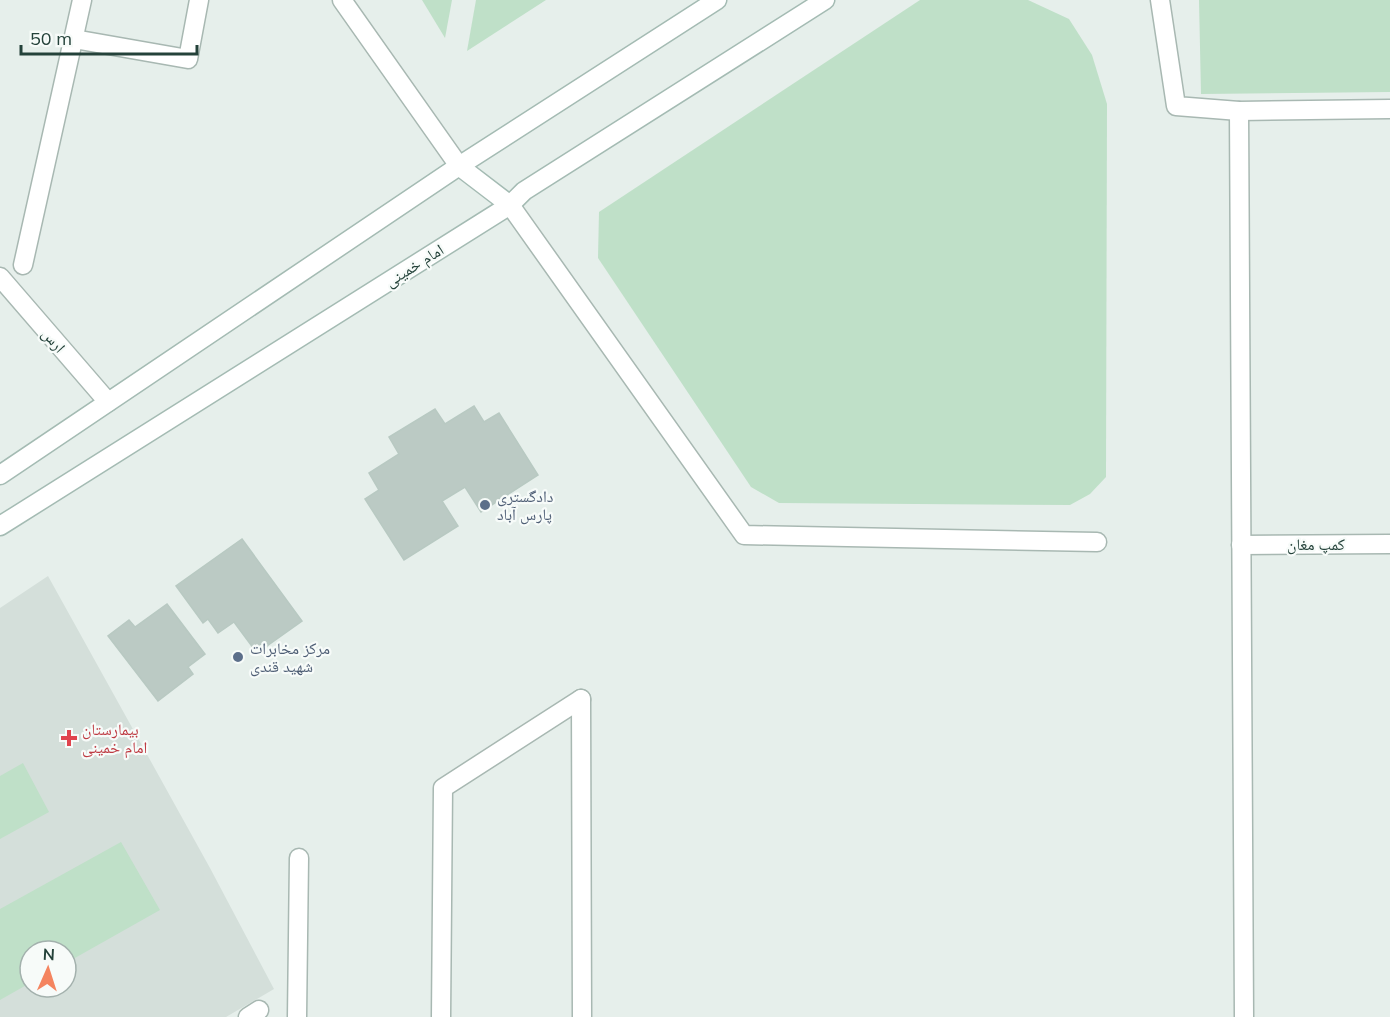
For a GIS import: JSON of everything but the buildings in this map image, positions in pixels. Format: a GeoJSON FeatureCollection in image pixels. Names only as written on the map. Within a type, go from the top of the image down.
{"type":"FeatureCollection","features":[{"type":"Feature","properties":{"kind":"street"},"geometry":{"type":"LineString","coordinates":[[23,265],[82,0]]}},
{"type":"Feature","properties":{"kind":"street"},"geometry":{"type":"LineString","coordinates":[[74,39],[188,60],[198,0]]}},
{"type":"Feature","properties":{"kind":"street"},"geometry":{"type":"LineString","coordinates":[[342,0],[459,166],[510,205],[744,535],[1097,542]]}},
{"type":"Feature","properties":{"kind":"street"},"geometry":{"type":"LineString","coordinates":[[0,475],[459,166],[717,0]]}},
{"type":"Feature","properties":{"kind":"street","name":"امام خمینی"},"geometry":{"type":"LineString","coordinates":[[0,526],[510,205],[524,191],[825,0]]}},
{"type":"Feature","properties":{"kind":"street"},"geometry":{"type":"LineString","coordinates":[[1160,0],[1176,106],[1239,111],[1390,109]]}},
{"type":"Feature","properties":{"kind":"street"},"geometry":{"type":"LineString","coordinates":[[1239,111],[1244,1017]]}},
{"type":"Feature","properties":{"kind":"street","name":"ارس"},"geometry":{"type":"LineString","coordinates":[[0,277],[108,402]]}},
{"type":"Feature","properties":{"kind":"street","name":"کمپ مغان"},"geometry":{"type":"LineString","coordinates":[[1241,545],[1390,544]]}},
{"type":"Feature","properties":{"kind":"street"},"geometry":{"type":"LineString","coordinates":[[441,1017],[443,788],[581,699],[582,1017]]}},
{"type":"Feature","properties":{"kind":"street"},"geometry":{"type":"LineString","coordinates":[[297,1017],[299,858]]}},
{"type":"Feature","properties":{"kind":"shaded area","name":"بیمارستان امام خمینی"},"geometry":{"type":"Polygon","coordinates":[[[48,576],[210,868],[274,989],[226,1017],[0,1017],[0,608],[48,576]]]}},
{"type":"Feature","properties":{"kind":"green space"},"geometry":{"type":"Polygon","coordinates":[[[422,0],[452,0],[445,38],[422,0]]]}},
{"type":"Feature","properties":{"kind":"green space"},"geometry":{"type":"Polygon","coordinates":[[[476,0],[546,0],[467,51],[476,0]]]}},
{"type":"Feature","properties":{"kind":"green space"},"geometry":{"type":"Polygon","coordinates":[[[920,0],[1028,0],[1069,19],[1092,55],[1107,104],[1106,477],[1090,494],[1070,505],[779,503],[751,487],[598,258],[599,212],[920,0]]]}},
{"type":"Feature","properties":{"kind":"green space"},"geometry":{"type":"Polygon","coordinates":[[[1199,0],[1390,0],[1390,92],[1201,94],[1199,0]]]}},
{"type":"Feature","properties":{"kind":"green space"},"geometry":{"type":"Polygon","coordinates":[[[23,763],[49,812],[0,839],[0,776],[23,763]]]}},
{"type":"Feature","properties":{"kind":"green space"},"geometry":{"type":"Polygon","coordinates":[[[121,842],[160,910],[78,956],[78,939],[18,939],[18,990],[0,1000],[0,909],[121,842]]]}},
{"type":"Feature","properties":{"kind":"place","name":"دادگستری پارس آباد"},"geometry":{"type":"Point","coordinates":[485,505]}},
{"type":"Feature","properties":{"kind":"place","name":"مرکز مخابرات شهید قندی"},"geometry":{"type":"Point","coordinates":[238,657]}},
{"type":"Feature","properties":{"kind":"place","name":"بیمارستان امام خمینی"},"geometry":{"type":"Point","coordinates":[69,738]}}]}
